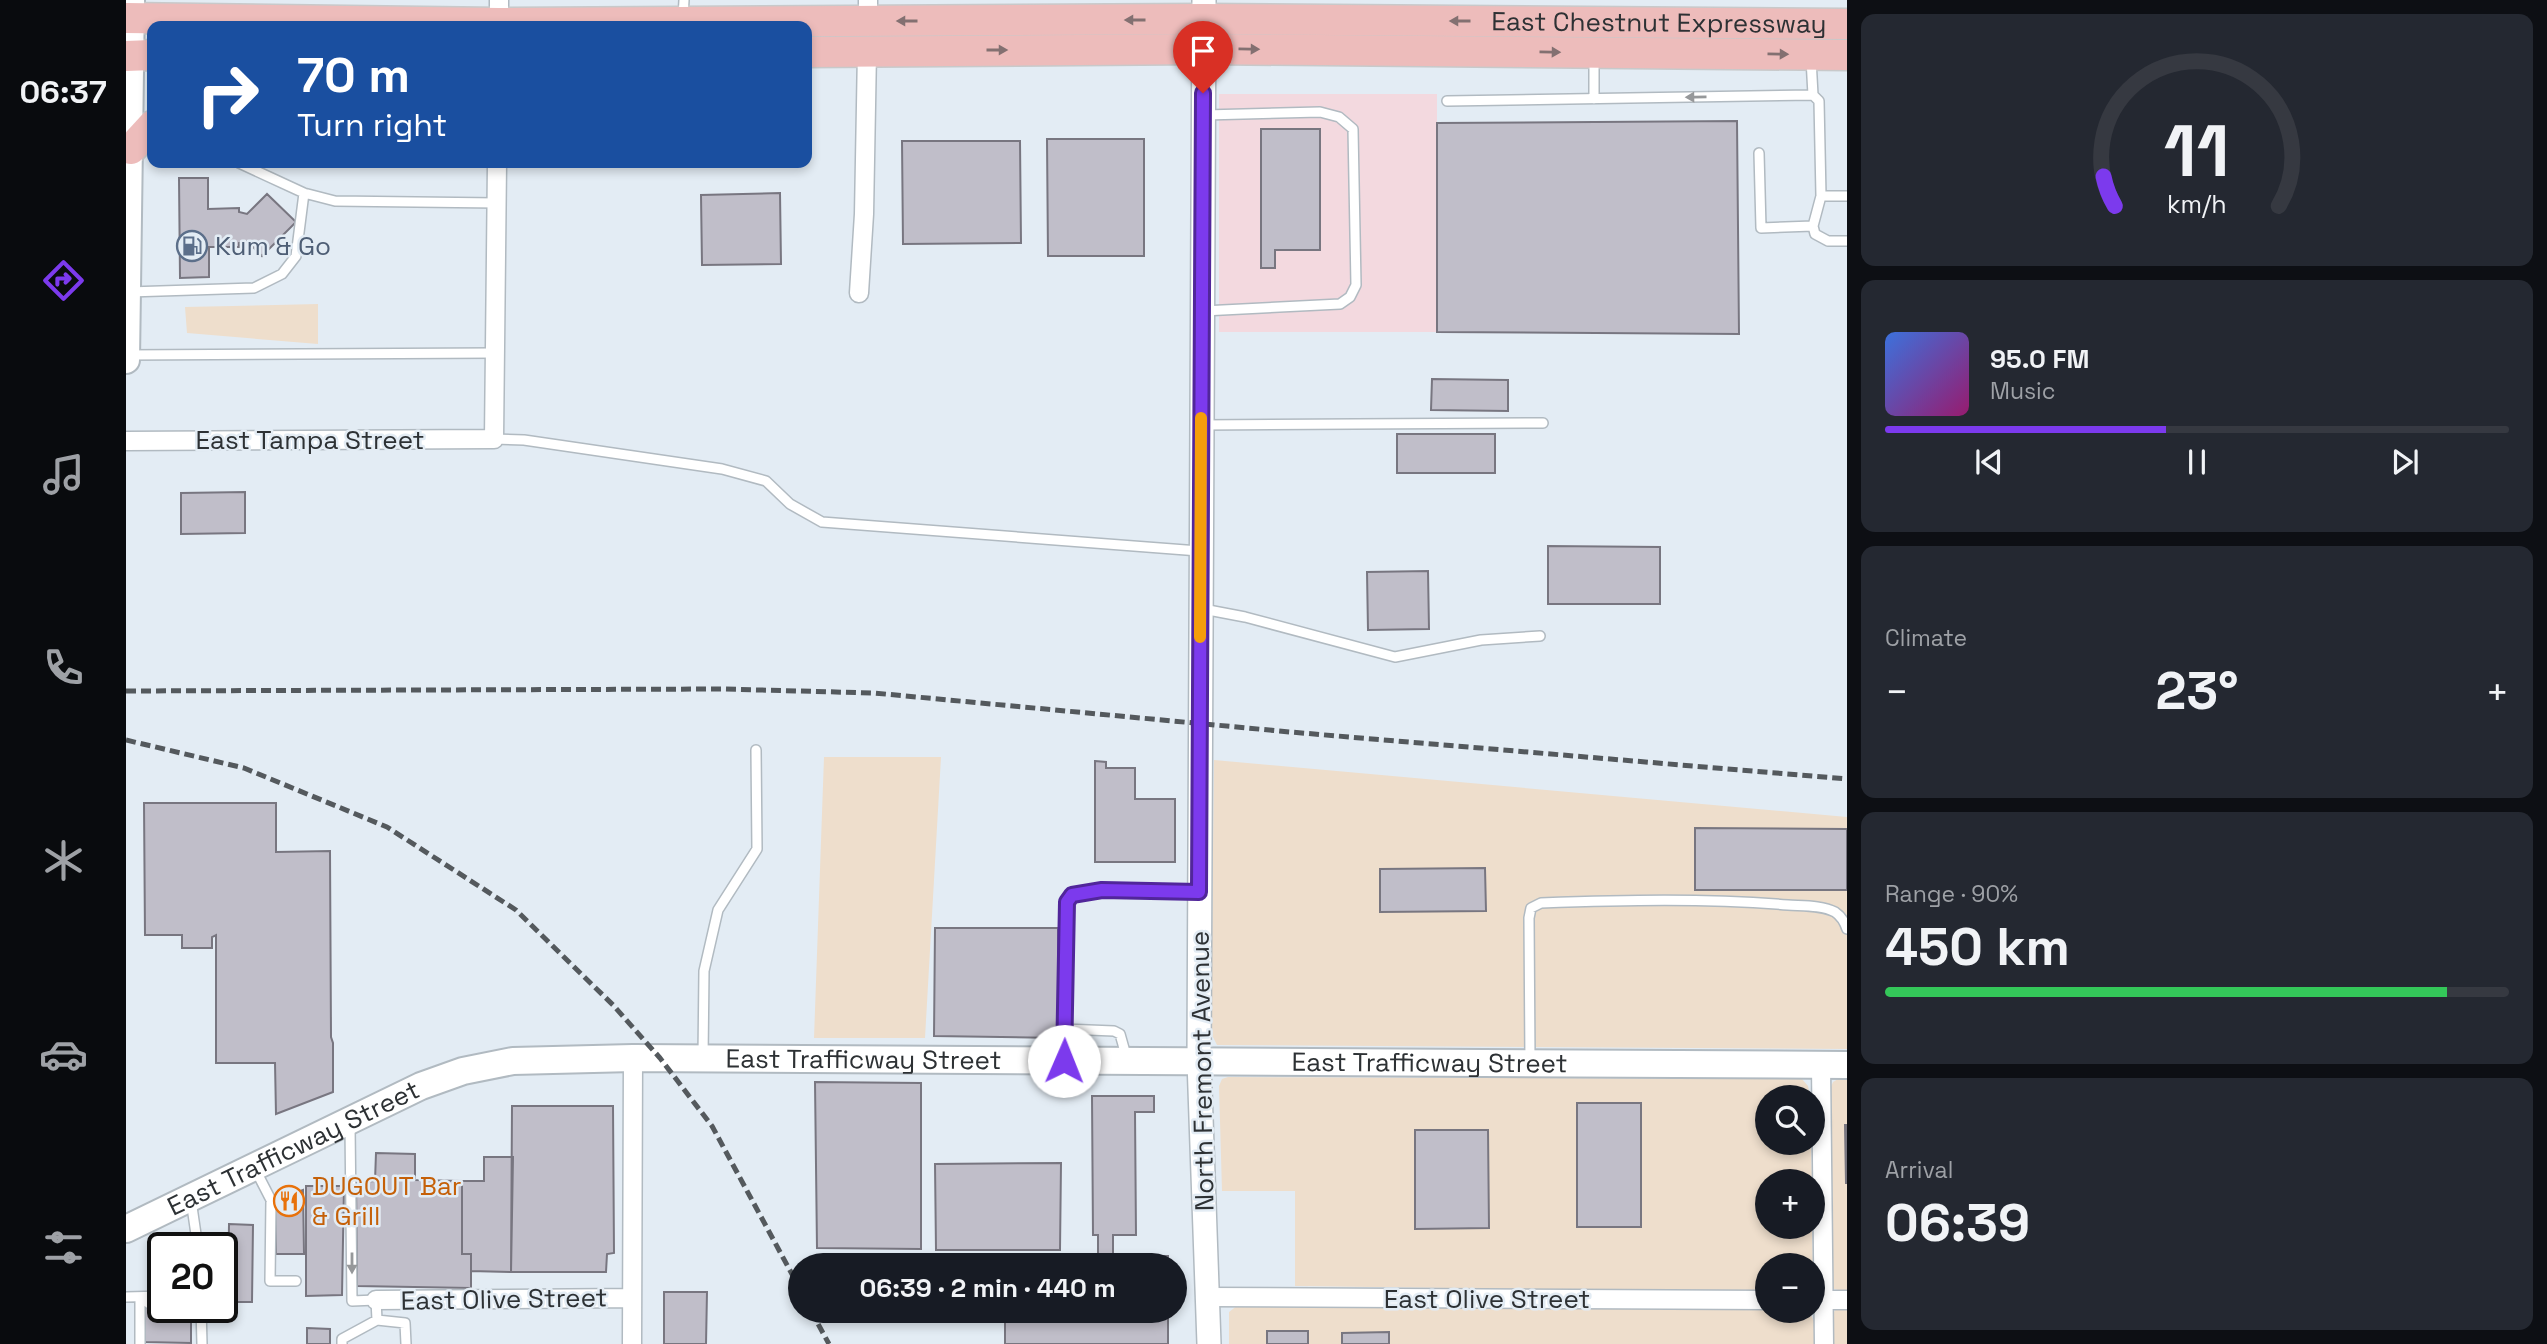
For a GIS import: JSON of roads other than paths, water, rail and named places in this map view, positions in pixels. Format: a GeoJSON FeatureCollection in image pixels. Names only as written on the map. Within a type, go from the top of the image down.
{"type":"FeatureCollection","features":[{"type":"Feature","properties":{"kind":"main road"},"geometry":{"type":"LineString","coordinates":[[211,0],[240,19]]}},
{"type":"Feature","properties":{"kind":"main road","name":"East Chestnut Expressway"},"geometry":{"type":"LineString","coordinates":[[130,12],[240,19],[499,11],[868,11],[1039,15],[1204,10],[1847,24]]}},
{"type":"Feature","properties":{"kind":"main road"},"geometry":{"type":"LineString","coordinates":[[126,358],[127,247],[136,56],[130,12]]}},
{"type":"Feature","properties":{"kind":"main road","name":"East Chestnut Expressway"},"geometry":{"type":"LineString","coordinates":[[812,52],[1204,49],[1847,55]]}},
{"type":"Feature","properties":{"kind":"main road","name":"East Trafficway Street"},"geometry":{"type":"LineString","coordinates":[[126,1229],[421,1086],[480,1066],[530,1059],[1834,1065]]}},
{"type":"Feature","properties":{"kind":"street","name":"North Fremont Avenue"},"geometry":{"type":"LineString","coordinates":[[1204,10],[1199,1061],[1209,1344]]}},
{"type":"Feature","properties":{"kind":"street"},"geometry":{"type":"LineString","coordinates":[[859,293],[864,214],[867,51]]}},
{"type":"Feature","properties":{"kind":"street"},"geometry":{"type":"LineString","coordinates":[[494,439],[497,168]]}},
{"type":"Feature","properties":{"kind":"street","name":"East Tampa Street"},"geometry":{"type":"LineString","coordinates":[[126,441],[494,439]]}},
{"type":"Feature","properties":{"kind":"street"},"geometry":{"type":"LineString","coordinates":[[632,1344],[633,1058]]}},
{"type":"Feature","properties":{"kind":"street"},"geometry":{"type":"LineString","coordinates":[[1821,1253],[1834,1065]]}},
{"type":"Feature","properties":{"kind":"street","name":"East Olive Street"},"geometry":{"type":"LineString","coordinates":[[1207,1297],[1755,1300]]}},
{"type":"Feature","properties":{"kind":"street","name":"East Olive Street"},"geometry":{"type":"LineString","coordinates":[[376,1300],[632,1298]]}},
{"type":"Feature","properties":{"kind":"street"},"geometry":{"type":"LineString","coordinates":[[1825,1300],[1847,1300]]}},
{"type":"Feature","properties":{"kind":"street"},"geometry":{"type":"LineString","coordinates":[[1821,1323],[1824,1344]]}},
{"type":"Feature","properties":{"kind":"lane"},"geometry":{"type":"LineString","coordinates":[[1594,52],[1594,99]]}},
{"type":"Feature","properties":{"kind":"lane"},"geometry":{"type":"LineString","coordinates":[[1811,54],[1813,95],[1819,101],[1821,196],[1813,226],[1820,239],[1847,241]]}},
{"type":"Feature","properties":{"kind":"lane"},"geometry":{"type":"LineString","coordinates":[[1447,101],[1813,95]]}},
{"type":"Feature","properties":{"kind":"lane"},"geometry":{"type":"LineString","coordinates":[[1201,311],[1340,304],[1350,297],[1356,285],[1353,129],[1339,117],[1320,112],[1203,115]]}},
{"type":"Feature","properties":{"kind":"lane"},"geometry":{"type":"LineString","coordinates":[[1759,153],[1761,228],[1813,226]]}},
{"type":"Feature","properties":{"kind":"lane"},"geometry":{"type":"LineString","coordinates":[[250,168],[304,193],[335,201],[497,203]]}},
{"type":"Feature","properties":{"kind":"lane"},"geometry":{"type":"LineString","coordinates":[[127,292],[254,288],[282,274],[296,256],[304,193]]}},
{"type":"Feature","properties":{"kind":"lane"},"geometry":{"type":"LineString","coordinates":[[1821,196],[1847,196]]}},
{"type":"Feature","properties":{"kind":"lane"},"geometry":{"type":"LineString","coordinates":[[126,358],[495,353]]}},
{"type":"Feature","properties":{"kind":"lane"},"geometry":{"type":"LineString","coordinates":[[1201,425],[1543,423]]}},
{"type":"Feature","properties":{"kind":"lane"},"geometry":{"type":"LineString","coordinates":[[494,439],[524,440],[722,469],[766,481],[790,504],[822,522],[1201,552]]}},
{"type":"Feature","properties":{"kind":"lane"},"geometry":{"type":"LineString","coordinates":[[1200,609],[1245,617],[1395,657],[1481,640],[1540,636]]}},
{"type":"Feature","properties":{"kind":"lane"},"geometry":{"type":"LineString","coordinates":[[703,1058],[704,971],[718,910],[757,849],[756,750]]}},
{"type":"Feature","properties":{"kind":"lane"},"geometry":{"type":"LineString","coordinates":[[1064,1061],[1067,902],[1072,895],[1102,890],[1199,892]]}},
{"type":"Feature","properties":{"kind":"lane"},"geometry":{"type":"LineString","coordinates":[[1530,1063],[1529,918],[1531,908],[1541,903],[1644,900],[1769,903],[1821,908],[1835,913],[1846,926]]}},
{"type":"Feature","properties":{"kind":"lane"},"geometry":{"type":"LineString","coordinates":[[1064,1029],[1114,1031],[1120,1034],[1127,1061]]}},
{"type":"Feature","properties":{"kind":"lane"},"geometry":{"type":"LineString","coordinates":[[350,1122],[352,1301],[376,1300],[377,1320]]}},
{"type":"Feature","properties":{"kind":"lane"},"geometry":{"type":"LineString","coordinates":[[255,1167],[271,1200],[270,1281],[296,1281]]}},
{"type":"Feature","properties":{"kind":"lane"},"geometry":{"type":"LineString","coordinates":[[190,1198],[195,1232]]}},
{"type":"Feature","properties":{"kind":"lane"},"geometry":{"type":"LineString","coordinates":[[126,1297],[147,1297]]}},
{"type":"Feature","properties":{"kind":"lane"},"geometry":{"type":"LineString","coordinates":[[140,1297],[147,1302]]}},
{"type":"Feature","properties":{"kind":"lane"},"geometry":{"type":"LineString","coordinates":[[140,1297],[140,1344]]}},
{"type":"Feature","properties":{"kind":"lane"},"geometry":{"type":"LineString","coordinates":[[342,1344],[342,1339],[377,1320],[405,1323],[406,1344]]}},
{"type":"Feature","properties":{"kind":"lane"},"geometry":{"type":"LineString","coordinates":[[201,1323],[202,1344]]}},
{"type":"Feature","properties":{"kind":"railway"},"geometry":{"type":"LineString","coordinates":[[126,691],[722,689],[874,693],[1290,732],[1847,779]]}},
{"type":"Feature","properties":{"kind":"railway"},"geometry":{"type":"LineString","coordinates":[[126,740],[244,768],[387,827],[516,910],[613,1005],[660,1058],[712,1126],[788,1267]]}},
{"type":"Feature","properties":{"kind":"railway"},"geometry":{"type":"LineString","coordinates":[[818,1323],[829,1344]]}},
{"type":"Feature","properties":{"kind":"place","name":"Kum & Go"},"geometry":{"type":"Point","coordinates":[192,246]}},
{"type":"Feature","properties":{"kind":"place","name":"DUGOUT Bar & Grill"},"geometry":{"type":"Point","coordinates":[289,1201]}}]}
